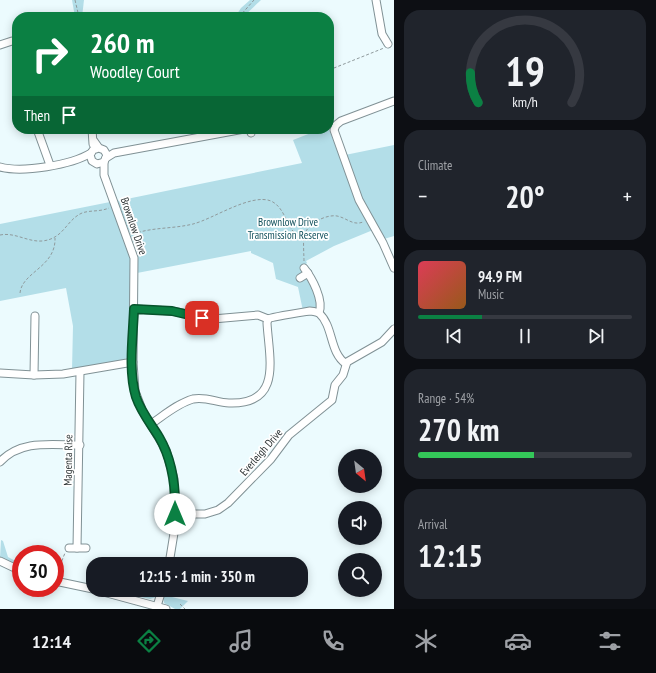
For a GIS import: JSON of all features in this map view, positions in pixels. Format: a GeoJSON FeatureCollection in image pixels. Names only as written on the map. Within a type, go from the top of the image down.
{"type":"FeatureCollection","features":[{"type":"Feature","properties":{"kind":"street"},"geometry":{"type":"LineString","coordinates":[[376,0],[382,34],[388,44]]}},
{"type":"Feature","properties":{"kind":"street"},"geometry":{"type":"LineString","coordinates":[[0,44],[12,41]]}},
{"type":"Feature","properties":{"kind":"street"},"geometry":{"type":"LineString","coordinates":[[334,123],[394,101]]}},
{"type":"Feature","properties":{"kind":"street"},"geometry":{"type":"LineString","coordinates":[[334,131],[356,192],[394,268]]}},
{"type":"Feature","properties":{"kind":"street"},"geometry":{"type":"LineString","coordinates":[[39,134],[50,165]]}},
{"type":"Feature","properties":{"kind":"street"},"geometry":{"type":"LineString","coordinates":[[93,134],[97,150],[93,162]]}},
{"type":"Feature","properties":{"kind":"street"},"geometry":{"type":"LineString","coordinates":[[0,167],[22,170],[80,159],[97,150],[114,153],[207,134]]}},
{"type":"Feature","properties":{"kind":"street","name":"Brownlow Drive"},"geometry":{"type":"LineString","coordinates":[[97,150],[105,160],[104,175]]}},
{"type":"Feature","properties":{"kind":"street"},"geometry":{"type":"LineString","coordinates":[[80,159],[100,164],[114,153]]}},
{"type":"Feature","properties":{"kind":"street","name":"Brownlow Drive"},"geometry":{"type":"LineString","coordinates":[[93,162],[104,175],[134,258],[133,384],[136,396],[143,412],[162,443],[170,464],[175,485],[174,539],[170,557]]}},
{"type":"Feature","properties":{"kind":"street"},"geometry":{"type":"LineString","coordinates":[[300,278],[306,271],[321,303],[319,313],[332,338],[336,354],[346,364],[382,342],[394,329]]}},
{"type":"Feature","properties":{"kind":"street"},"geometry":{"type":"LineString","coordinates":[[134,309],[172,311],[213,319],[258,315],[268,319],[274,316],[295,315],[312,311],[319,313]]}},
{"type":"Feature","properties":{"kind":"street"},"geometry":{"type":"LineString","coordinates":[[34,375],[35,316]]}},
{"type":"Feature","properties":{"kind":"street"},"geometry":{"type":"LineString","coordinates":[[151,424],[192,399],[204,398],[235,403],[262,394],[265,390],[270,371],[267,325],[268,319]]}},
{"type":"Feature","properties":{"kind":"street"},"geometry":{"type":"LineString","coordinates":[[0,373],[34,375],[80,372],[133,362]]}},
{"type":"Feature","properties":{"kind":"street","name":"Everleigh Drive"},"geometry":{"type":"LineString","coordinates":[[175,514],[206,514],[218,510],[228,503],[268,463],[289,435],[332,400],[336,383],[344,373],[346,364]]}},
{"type":"Feature","properties":{"kind":"street","name":"Magenta Rise"},"geometry":{"type":"LineString","coordinates":[[78,548],[80,372]]}},
{"type":"Feature","properties":{"kind":"street"},"geometry":{"type":"LineString","coordinates":[[0,462],[8,454],[24,446],[80,445]]}},
{"type":"Feature","properties":{"kind":"street"},"geometry":{"type":"LineString","coordinates":[[67,551],[78,548],[86,548]]}},
{"type":"Feature","properties":{"kind":"street"},"geometry":{"type":"LineString","coordinates":[[0,561],[12,567]]}},
{"type":"Feature","properties":{"kind":"street"},"geometry":{"type":"LineString","coordinates":[[64,581],[86,588]]}},
{"type":"Feature","properties":{"kind":"street"},"geometry":{"type":"LineString","coordinates":[[122,597],[166,609]]}},
{"type":"Feature","properties":{"kind":"street"},"geometry":{"type":"LineString","coordinates":[[157,606],[160,597]]}},
{"type":"Feature","properties":{"kind":"path"},"geometry":{"type":"LineString","coordinates":[[75,0],[78,12]]}},
{"type":"Feature","properties":{"kind":"path"},"geometry":{"type":"LineString","coordinates":[[243,12],[254,0]]}},
{"type":"Feature","properties":{"kind":"path"},"geometry":{"type":"LineString","coordinates":[[334,68],[380,51],[388,44]]}},
{"type":"Feature","properties":{"kind":"path"},"geometry":{"type":"LineString","coordinates":[[127,236],[152,229],[193,224],[259,200],[270,201],[283,212],[296,235],[304,239]]}},
{"type":"Feature","properties":{"kind":"path"},"geometry":{"type":"LineString","coordinates":[[0,235],[17,235],[37,241],[55,237],[80,214],[100,211],[115,206]]}},
{"type":"Feature","properties":{"kind":"path"},"geometry":{"type":"LineString","coordinates":[[306,271],[304,239],[309,227],[324,218],[336,216],[356,224],[369,219]]}},
{"type":"Feature","properties":{"kind":"path"},"geometry":{"type":"LineString","coordinates":[[20,294],[22,286],[54,253],[55,237]]}},
{"type":"Feature","properties":{"kind":"path"},"geometry":{"type":"LineString","coordinates":[[64,559],[67,551]]}},
{"type":"Feature","properties":{"kind":"path"},"geometry":{"type":"LineString","coordinates":[[180,604],[185,609]]}},
{"type":"Feature","properties":{"kind":"green space"},"geometry":{"type":"Polygon","coordinates":[[[72,0],[84,0],[83,12],[74,12],[72,0]]]}},
{"type":"Feature","properties":{"kind":"green space"},"geometry":{"type":"Polygon","coordinates":[[[250,0],[261,0],[248,12],[238,12],[250,0]]]}},
{"type":"Feature","properties":{"kind":"green space","name":"Brownlow Drive Transmission Reserve"},"geometry":{"type":"Polygon","coordinates":[[[308,134],[331,134],[354,195],[373,230],[334,246],[306,261],[307,263],[301,268],[315,294],[318,305],[317,310],[303,311],[298,287],[276,279],[273,263],[251,253],[251,251],[137,273],[138,253],[117,201],[302,163],[293,140],[308,134]]]}},
{"type":"Feature","properties":{"kind":"green space"},"geometry":{"type":"Polygon","coordinates":[[[394,145],[394,236],[384,239],[363,201],[345,155],[394,145]]]}},
{"type":"Feature","properties":{"kind":"green space"},"geometry":{"type":"Polygon","coordinates":[[[110,202],[131,256],[130,355],[120,361],[72,370],[73,326],[66,288],[0,301],[0,224],[110,202]]]}},
{"type":"Feature","properties":{"kind":"green space"},"geometry":{"type":"Polygon","coordinates":[[[1,540],[3,541],[8,557],[12,559],[12,564],[0,558],[1,540]]]}},
{"type":"Feature","properties":{"kind":"green space"},"geometry":{"type":"Polygon","coordinates":[[[141,597],[156,597],[150,599],[141,597]]]}},
{"type":"Feature","properties":{"kind":"green space"},"geometry":{"type":"Polygon","coordinates":[[[164,597],[172,597],[188,601],[180,609],[175,609],[164,603],[164,597]]]}},
{"type":"Feature","properties":{"kind":"route"},"geometry":{"type":"LineString","coordinates":[[175,514],[175,485],[168,458],[159,437],[140,407],[133,384],[134,309],[172,311],[202,318]]}}]}
